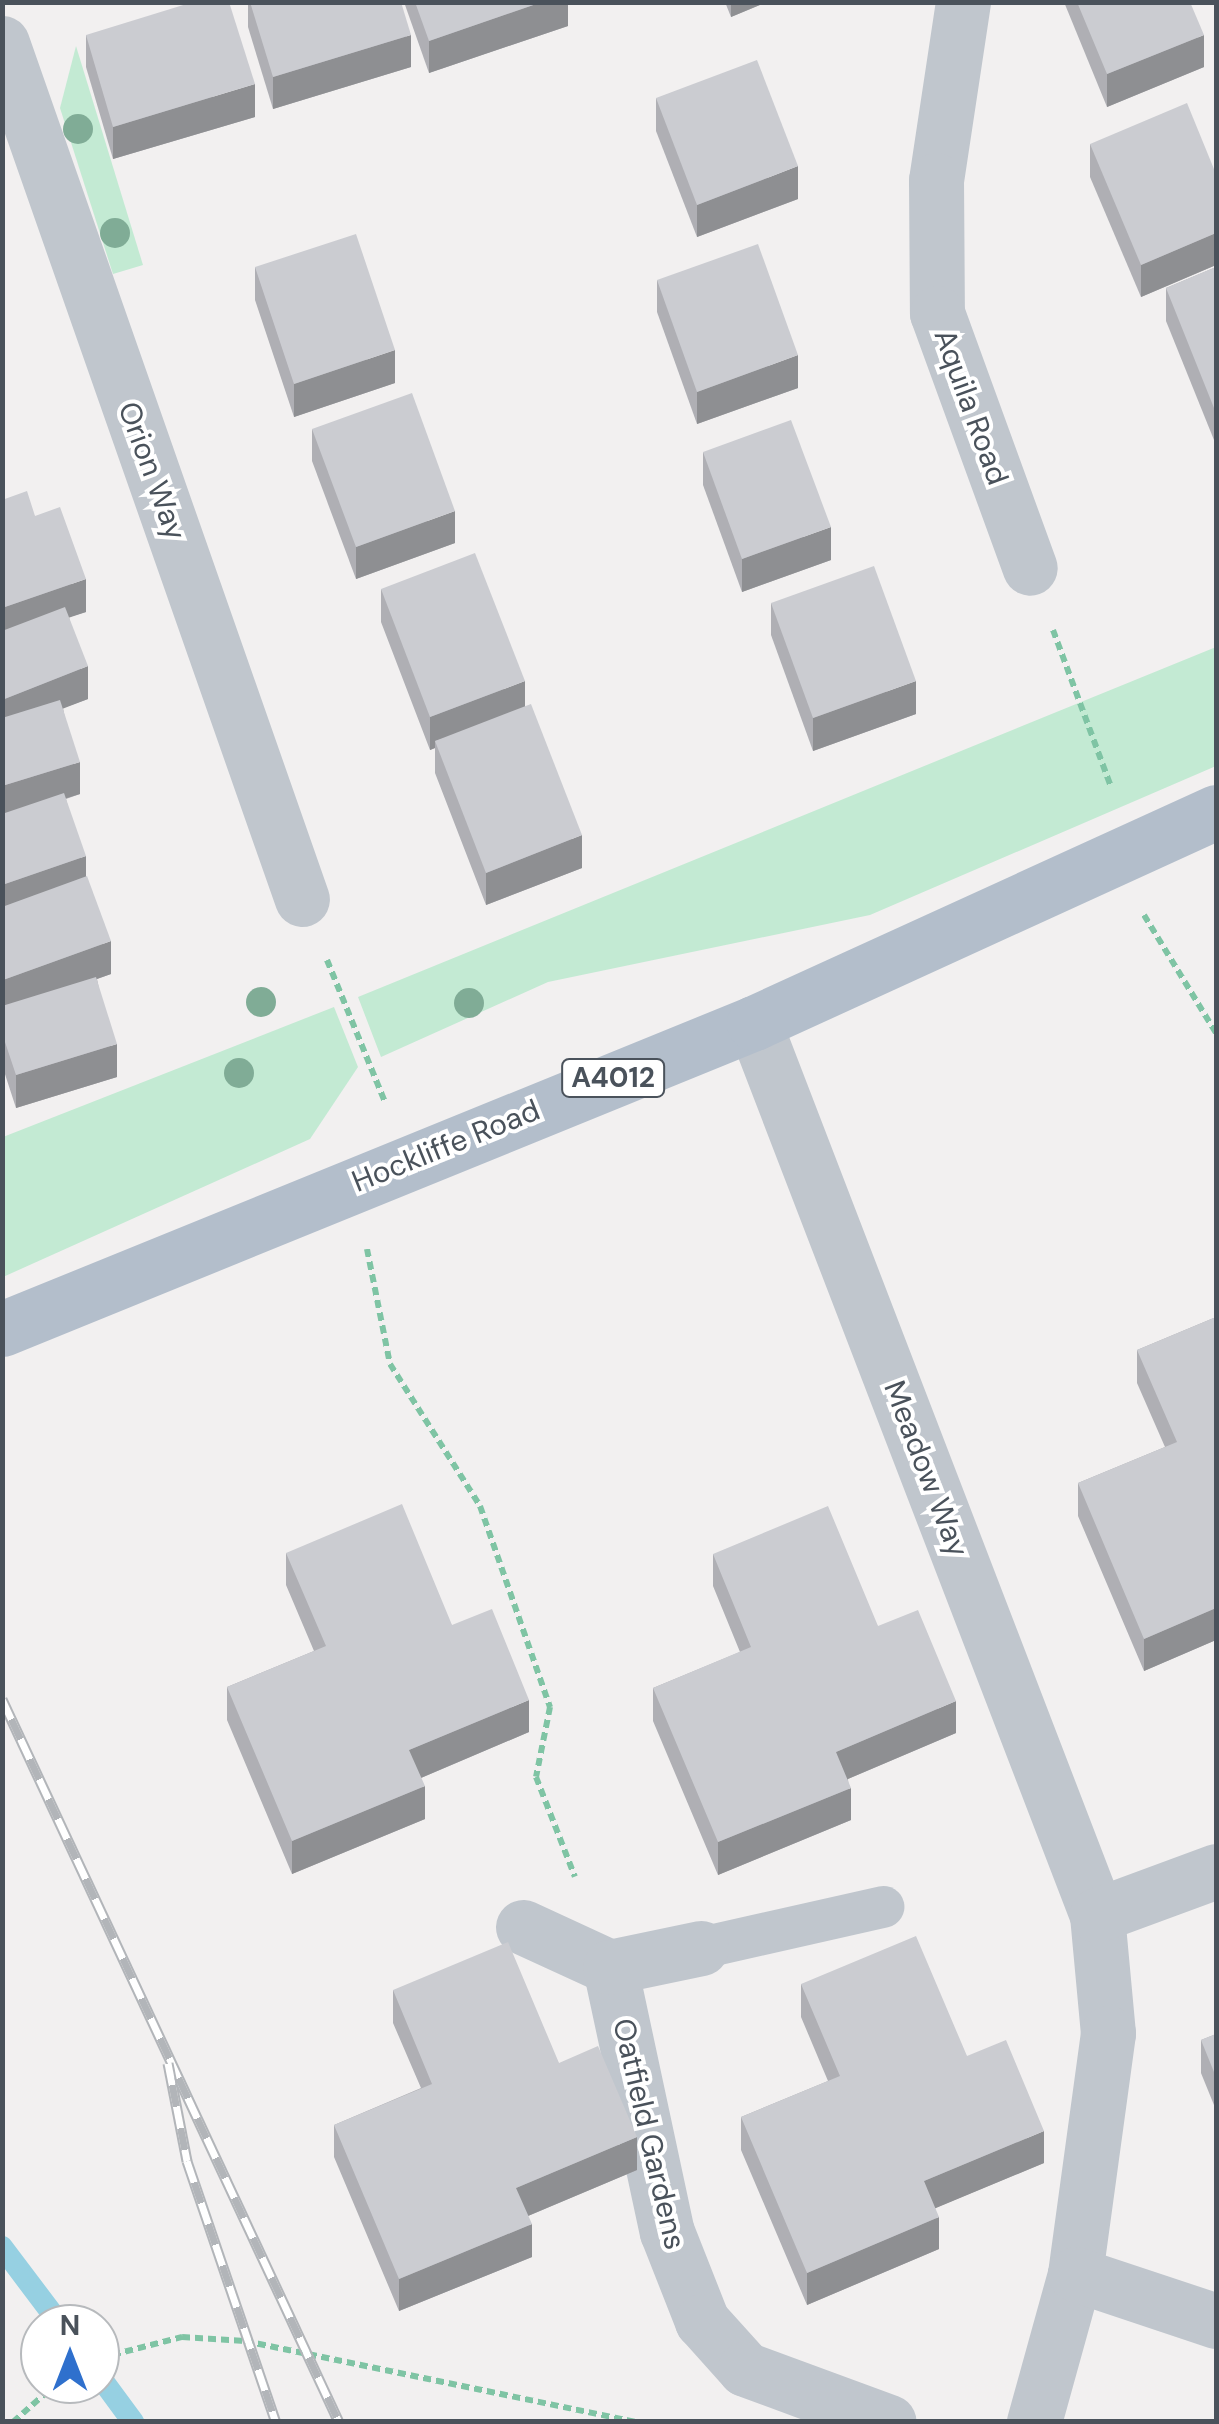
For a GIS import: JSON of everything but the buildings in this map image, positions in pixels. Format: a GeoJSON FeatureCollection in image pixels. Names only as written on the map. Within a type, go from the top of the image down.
{"type":"FeatureCollection","features":[{"type":"Feature","properties":{"kind":"main road","name":"Hockliffe Road"},"geometry":{"type":"LineString","coordinates":[[2,1330],[408,1159],[754,1023],[1133,846],[1216,812]]}},
{"type":"Feature","properties":{"kind":"street","name":"Aquila Road"},"geometry":{"type":"LineString","coordinates":[[963,2],[936,180],[938,313],[1030,568]]}},
{"type":"Feature","properties":{"kind":"street","name":"Orion Way"},"geometry":{"type":"LineString","coordinates":[[2,43],[302,899]]}},
{"type":"Feature","properties":{"kind":"street","name":"Meadow Way"},"geometry":{"type":"LineString","coordinates":[[754,1023],[1098,1915],[1108,2033],[1075,2274],[1034,2422]]}},
{"type":"Feature","properties":{"kind":"street"},"geometry":{"type":"LineString","coordinates":[[1098,1915],[1216,1871]]}},
{"type":"Feature","properties":{"kind":"street"},"geometry":{"type":"LineString","coordinates":[[523,1927],[610,1967],[701,1948]]}},
{"type":"Feature","properties":{"kind":"street","name":"Oatfield Gardens"},"geometry":{"type":"LineString","coordinates":[[610,1967],[667,2232],[702,2321],[744,2368],[889,2422]]}},
{"type":"Feature","properties":{"kind":"street"},"geometry":{"type":"LineString","coordinates":[[1075,2274],[1216,2321]]}},
{"type":"Feature","properties":{"kind":"lane"},"geometry":{"type":"LineString","coordinates":[[701,1948],[883,1907]]}},
{"type":"Feature","properties":{"kind":"path"},"geometry":{"type":"LineString","coordinates":[[1030,568],[1133,846],[1146,925],[1216,1033]]}},
{"type":"Feature","properties":{"kind":"path"},"geometry":{"type":"LineString","coordinates":[[302,899],[408,1159]]}},
{"type":"Feature","properties":{"kind":"path"},"geometry":{"type":"LineString","coordinates":[[343,1188],[380,1284],[390,1364],[480,1506],[550,1707],[536,1777],[610,1967]]}},
{"type":"Feature","properties":{"kind":"path"},"geometry":{"type":"LineString","coordinates":[[120,2353],[182,2338],[245,2341],[636,2422]]}},
{"type":"Feature","properties":{"kind":"path"},"geometry":{"type":"LineString","coordinates":[[13,2422],[33,2404]]}},
{"type":"Feature","properties":{"kind":"green space"},"geometry":{"type":"Polygon","coordinates":[[[76,46],[143,265],[113,274],[60,108],[76,46]]]}},
{"type":"Feature","properties":{"kind":"green space"},"geometry":{"type":"Polygon","coordinates":[[[1216,647],[1216,766],[870,915],[548,982],[381,1057],[358,997],[1216,647]]]}},
{"type":"Feature","properties":{"kind":"green space"},"geometry":{"type":"Polygon","coordinates":[[[334,1007],[358,1067],[310,1139],[3,1277],[3,1137],[334,1007]]]}},
{"type":"Feature","properties":{"kind":"waterway"},"geometry":{"type":"LineString","coordinates":[[2,2247],[45,2304]]}},
{"type":"Feature","properties":{"kind":"waterway"},"geometry":{"type":"LineString","coordinates":[[120,2404],[133,2422]]}},
{"type":"Feature","properties":{"kind":"railway"},"geometry":{"type":"LineString","coordinates":[[2,1699],[339,2422]]}},
{"type":"Feature","properties":{"kind":"railway"},"geometry":{"type":"LineString","coordinates":[[168,2063],[187,2161],[276,2422]]}}]}
